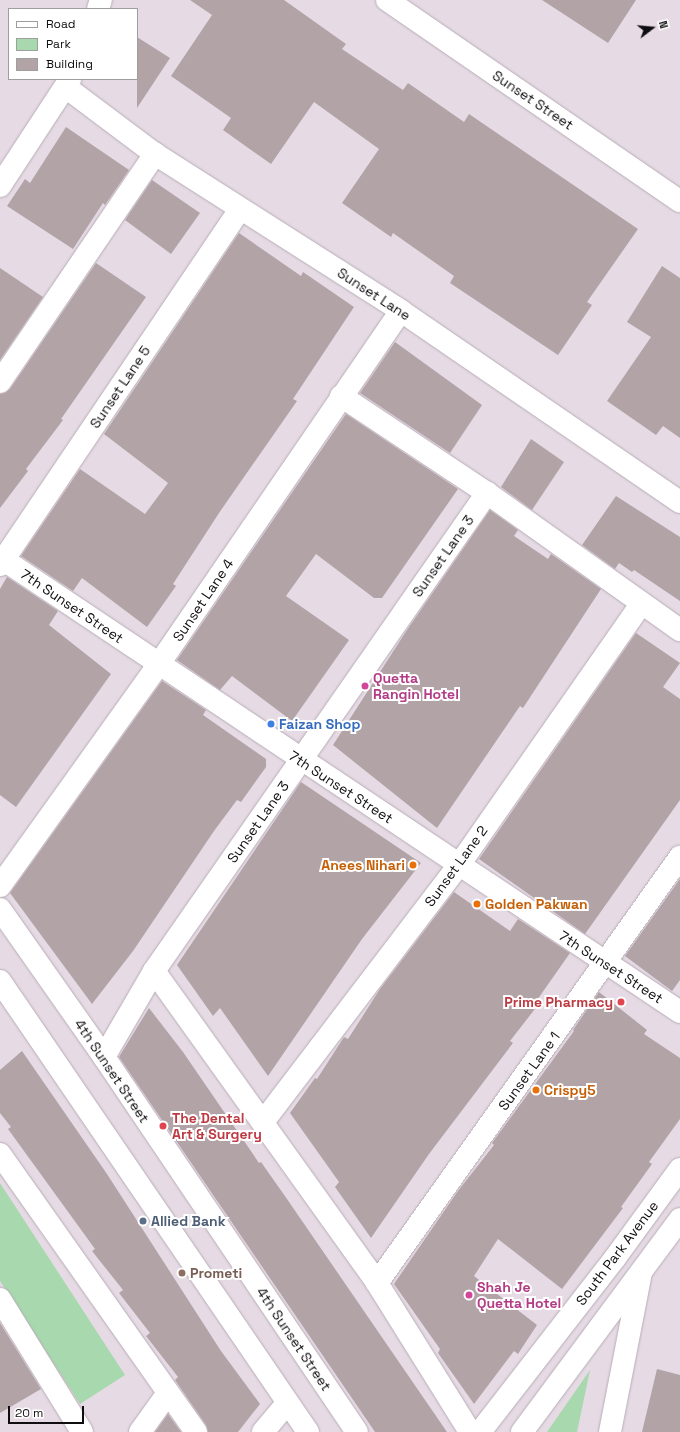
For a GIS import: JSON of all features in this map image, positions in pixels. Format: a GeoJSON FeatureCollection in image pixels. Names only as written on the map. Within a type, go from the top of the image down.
{"type":"FeatureCollection","features":[{"type":"Feature","properties":{"kind":"street","name":"Sunset Street"},"geometry":{"type":"LineString","coordinates":[[386,0],[680,201]]}},
{"type":"Feature","properties":{"kind":"street","name":"Sunset Lane"},"geometry":{"type":"LineString","coordinates":[[68,83],[155,154],[401,311],[680,502]]}},
{"type":"Feature","properties":{"kind":"street"},"geometry":{"type":"LineString","coordinates":[[0,186],[68,83]]}},
{"type":"Feature","properties":{"kind":"street"},"geometry":{"type":"LineString","coordinates":[[0,382],[155,154]]}},
{"type":"Feature","properties":{"kind":"street","name":"Sunset Lane 5"},"geometry":{"type":"LineString","coordinates":[[2,563],[240,209]]}},
{"type":"Feature","properties":{"kind":"street","name":"Sunset Lane 4"},"geometry":{"type":"LineString","coordinates":[[0,886],[159,664],[341,396],[401,311]]}},
{"type":"Feature","properties":{"kind":"street"},"geometry":{"type":"LineString","coordinates":[[341,396],[488,493],[641,604],[680,630]]}},
{"type":"Feature","properties":{"kind":"street","name":"Sunset Lane 3"},"geometry":{"type":"LineString","coordinates":[[104,1057],[154,971],[488,493]]}},
{"type":"Feature","properties":{"kind":"street","name":"7th Sunset Street"},"geometry":{"type":"LineString","coordinates":[[2,563],[159,664],[301,761],[459,865],[605,964],[680,1012]]}},
{"type":"Feature","properties":{"kind":"street","name":"Sunset Lane 2"},"geometry":{"type":"LineString","coordinates":[[263,1122],[459,865],[641,604]]}},
{"type":"Feature","properties":{"kind":"street","name":"Sunset Lane 1"},"geometry":{"type":"LineString","coordinates":[[376,1283],[680,857]]}},
{"type":"Feature","properties":{"kind":"street","name":"4th Sunset Street"},"geometry":{"type":"LineString","coordinates":[[0,909],[104,1057],[357,1432]]}},
{"type":"Feature","properties":{"kind":"street"},"geometry":{"type":"LineString","coordinates":[[154,971],[263,1122],[376,1283],[470,1432]]}},
{"type":"Feature","properties":{"kind":"street"},"geometry":{"type":"LineString","coordinates":[[0,981],[308,1432]]}},
{"type":"Feature","properties":{"kind":"street"},"geometry":{"type":"LineString","coordinates":[[0,1154],[196,1432]]}},
{"type":"Feature","properties":{"kind":"street","name":"South Park Avenue"},"geometry":{"type":"LineString","coordinates":[[480,1432],[615,1258],[680,1169]]}},
{"type":"Feature","properties":{"kind":"street"},"geometry":{"type":"LineString","coordinates":[[522,1432],[680,1219]]}},
{"type":"Feature","properties":{"kind":"street"},"geometry":{"type":"LineString","coordinates":[[610,1432],[641,1273]]}},
{"type":"Feature","properties":{"kind":"street"},"geometry":{"type":"LineString","coordinates":[[0,1299],[82,1432]]}},
{"type":"Feature","properties":{"kind":"street"},"geometry":{"type":"LineString","coordinates":[[140,1432],[168,1393]]}},
{"type":"Feature","properties":{"kind":"street"},"geometry":{"type":"LineString","coordinates":[[263,1432],[287,1403]]}},
{"type":"Feature","properties":{"kind":"green space"},"geometry":{"type":"Polygon","coordinates":[[[0,1183],[125,1375],[80,1404],[0,1281],[0,1183]]]}},
{"type":"Feature","properties":{"kind":"green space"},"geometry":{"type":"Polygon","coordinates":[[[590,1370],[577,1432],[547,1432],[590,1370]]]}},
{"type":"Feature","properties":{"kind":"building"},"geometry":{"type":"Polygon","coordinates":[[[190,0],[284,0],[346,44],[342,49],[403,90],[408,83],[464,122],[469,114],[638,229],[587,302],[592,305],[558,355],[450,283],[454,276],[393,233],[391,237],[342,203],[379,149],[314,102],[271,164],[223,130],[231,118],[171,76],[212,15],[190,0]]]}},
{"type":"Feature","properties":{"kind":"building"},"geometry":{"type":"Polygon","coordinates":[[[542,0],[636,0],[608,43],[542,0]]]}},
{"type":"Feature","properties":{"kind":"building"},"geometry":{"type":"Polygon","coordinates":[[[138,38],[170,58],[137,108],[138,80],[138,38]]]}},
{"type":"Feature","properties":{"kind":"building"},"geometry":{"type":"Polygon","coordinates":[[[66,127],[129,170],[105,205],[103,203],[73,249],[7,206],[25,179],[30,183],[66,127]]]}},
{"type":"Feature","properties":{"kind":"building"},"geometry":{"type":"Polygon","coordinates":[[[152,180],[200,213],[171,254],[125,220],[152,180]]]}},
{"type":"Feature","properties":{"kind":"building"},"geometry":{"type":"Polygon","coordinates":[[[239,233],[301,276],[303,272],[354,307],[293,399],[297,401],[219,513],[173,584],[176,586],[147,627],[82,578],[73,591],[21,556],[80,469],[145,514],[168,483],[104,434],[239,233]]]}},
{"type":"Feature","properties":{"kind":"building"},"geometry":{"type":"Polygon","coordinates":[[[96,263],[146,297],[61,419],[63,420],[26,469],[28,471],[0,508],[0,394],[10,389],[96,263]]]}},
{"type":"Feature","properties":{"kind":"building"},"geometry":{"type":"Polygon","coordinates":[[[662,266],[680,278],[680,438],[663,426],[656,435],[607,401],[651,337],[627,322],[662,266]]]}},
{"type":"Feature","properties":{"kind":"building"},"geometry":{"type":"Polygon","coordinates":[[[0,268],[43,297],[0,360],[0,268]]]}},
{"type":"Feature","properties":{"kind":"building"},"geometry":{"type":"Polygon","coordinates":[[[395,342],[482,405],[450,453],[360,393],[395,342]]]}},
{"type":"Feature","properties":{"kind":"building"},"geometry":{"type":"Polygon","coordinates":[[[346,414],[458,489],[382,598],[374,598],[316,554],[286,596],[349,640],[292,721],[232,676],[220,690],[177,660],[346,414]]]}},
{"type":"Feature","properties":{"kind":"building"},"geometry":{"type":"Polygon","coordinates":[[[531,439],[564,462],[532,510],[501,487],[531,439]]]}},
{"type":"Feature","properties":{"kind":"building"},"geometry":{"type":"Polygon","coordinates":[[[616,496],[680,537],[680,601],[634,570],[632,572],[619,563],[615,569],[582,545],[616,496]]]}},
{"type":"Feature","properties":{"kind":"building"},"geometry":{"type":"Polygon","coordinates":[[[490,510],[518,530],[514,536],[548,559],[551,554],[601,589],[523,708],[520,706],[437,828],[333,745],[407,630],[490,510]]]}},
{"type":"Feature","properties":{"kind":"building"},"geometry":{"type":"Polygon","coordinates":[[[7,577],[58,611],[49,625],[111,674],[16,807],[0,795],[0,589],[7,577]]]}},
{"type":"Feature","properties":{"kind":"building"},"geometry":{"type":"Polygon","coordinates":[[[636,633],[680,663],[663,687],[680,699],[680,800],[585,934],[479,859],[636,633]]]}},
{"type":"Feature","properties":{"kind":"building"},"geometry":{"type":"Polygon","coordinates":[[[162,681],[206,710],[203,715],[266,759],[266,767],[241,802],[237,800],[214,831],[133,951],[92,1004],[10,893],[162,681]]]}},
{"type":"Feature","properties":{"kind":"building"},"geometry":{"type":"Polygon","coordinates":[[[301,782],[421,863],[362,939],[268,1076],[220,1008],[213,1016],[177,965],[301,782]]]}},
{"type":"Feature","properties":{"kind":"building"},"geometry":{"type":"Polygon","coordinates":[[[680,879],[680,980],[672,991],[625,956],[680,879]]]}},
{"type":"Feature","properties":{"kind":"building"},"geometry":{"type":"Polygon","coordinates":[[[454,892],[510,931],[518,919],[570,953],[535,1003],[538,1005],[510,1041],[513,1043],[429,1154],[371,1238],[335,1187],[339,1182],[290,1113],[315,1078],[317,1079],[344,1037],[348,1039],[380,989],[454,892]]]}},
{"type":"Feature","properties":{"kind":"building"},"geometry":{"type":"Polygon","coordinates":[[[599,992],[647,1030],[644,1034],[680,1058],[680,1119],[649,1162],[652,1164],[621,1207],[623,1208],[562,1289],[498,1239],[474,1276],[537,1325],[518,1354],[514,1351],[474,1404],[438,1353],[440,1349],[394,1284],[458,1191],[494,1145],[492,1143],[574,1031],[573,1030],[599,992]]]}},
{"type":"Feature","properties":{"kind":"building"},"geometry":{"type":"Polygon","coordinates":[[[149,1008],[183,1052],[259,1163],[261,1162],[447,1432],[375,1432],[119,1057],[149,1008]]]}},
{"type":"Feature","properties":{"kind":"building"},"geometry":{"type":"Polygon","coordinates":[[[22,1051],[107,1174],[221,1351],[260,1404],[238,1432],[208,1432],[206,1425],[175,1380],[178,1377],[146,1336],[150,1333],[119,1293],[123,1290],[92,1251],[95,1249],[8,1129],[11,1127],[0,1113],[0,1070],[22,1051]]]}},
{"type":"Feature","properties":{"kind":"building"},"geometry":{"type":"Polygon","coordinates":[[[0,1323],[41,1389],[0,1413],[0,1323]]]}},
{"type":"Feature","properties":{"kind":"building"},"geometry":{"type":"Polygon","coordinates":[[[657,1369],[680,1375],[680,1432],[642,1432],[657,1369]]]}},
{"type":"Feature","properties":{"kind":"building"},"geometry":{"type":"Polygon","coordinates":[[[168,1414],[181,1432],[155,1432],[168,1414]]]}},
{"type":"Feature","properties":{"kind":"place","name":"Quetta Rangin Hotel"},"geometry":{"type":"Point","coordinates":[365,686]}},
{"type":"Feature","properties":{"kind":"place","name":"Faizan Shop"},"geometry":{"type":"Point","coordinates":[271,724]}},
{"type":"Feature","properties":{"kind":"place","name":"Anees Nihari"},"geometry":{"type":"Point","coordinates":[413,865]}},
{"type":"Feature","properties":{"kind":"place","name":"Golden Pakwan"},"geometry":{"type":"Point","coordinates":[477,904]}},
{"type":"Feature","properties":{"kind":"place","name":"Prime Pharmacy"},"geometry":{"type":"Point","coordinates":[621,1002]}},
{"type":"Feature","properties":{"kind":"place","name":"Crispy5"},"geometry":{"type":"Point","coordinates":[536,1090]}},
{"type":"Feature","properties":{"kind":"place","name":"The Dental Art & Surgery"},"geometry":{"type":"Point","coordinates":[163,1126]}},
{"type":"Feature","properties":{"kind":"place","name":"Allied Bank"},"geometry":{"type":"Point","coordinates":[143,1221]}},
{"type":"Feature","properties":{"kind":"place","name":"Prometi"},"geometry":{"type":"Point","coordinates":[182,1273]}},
{"type":"Feature","properties":{"kind":"place","name":"Shah Je Quetta Hotel"},"geometry":{"type":"Point","coordinates":[469,1295]}}]}
